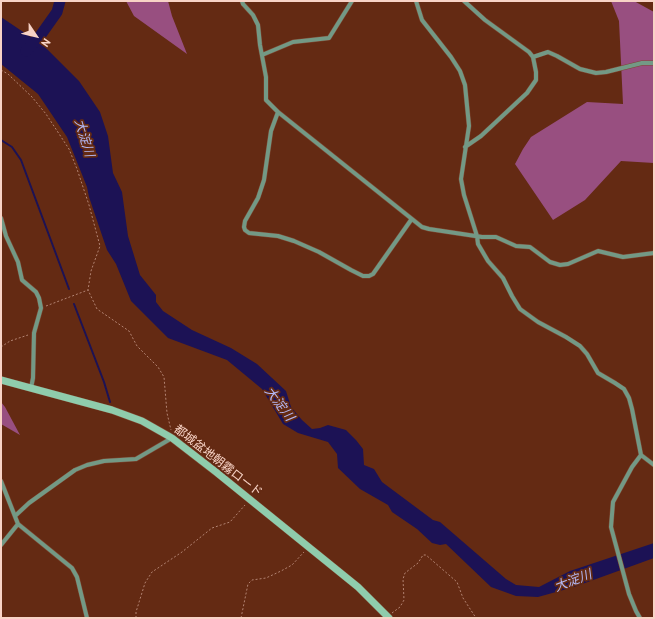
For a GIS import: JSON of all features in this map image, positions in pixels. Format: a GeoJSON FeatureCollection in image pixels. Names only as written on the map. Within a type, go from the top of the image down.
{"type":"FeatureCollection","features":[{"type":"Feature","properties":{"kind":"street"},"geometry":{"type":"LineString","coordinates":[[242,1],[253,15],[258,25],[266,77],[266,100],[278,112],[317,142],[411,220],[422,227],[477,236],[496,237],[516,246],[530,247],[550,262],[560,265],[568,264],[598,251],[623,257],[654,253]]}},
{"type":"Feature","properties":{"kind":"street"},"geometry":{"type":"LineString","coordinates":[[262,55],[293,42],[329,38],[352,1]]}},
{"type":"Feature","properties":{"kind":"street"},"geometry":{"type":"LineString","coordinates":[[416,1],[422,20],[451,57],[460,71],[465,85],[469,126],[461,179],[478,244],[488,261],[503,278],[520,309],[538,322],[580,346],[598,373],[624,389],[629,398],[632,409],[641,455],[654,465]]}},
{"type":"Feature","properties":{"kind":"street"},"geometry":{"type":"LineString","coordinates":[[464,1],[485,20],[529,52],[533,57],[536,72],[536,80],[527,93],[481,136],[465,147]]}},
{"type":"Feature","properties":{"kind":"street"},"geometry":{"type":"LineString","coordinates":[[533,57],[548,52],[580,69],[596,73],[642,63],[654,63]]}},
{"type":"Feature","properties":{"kind":"street"},"geometry":{"type":"LineString","coordinates":[[278,112],[271,131],[264,180],[258,198],[245,221],[245,230],[249,233],[278,236],[294,241],[319,252],[363,276],[369,276],[373,274],[411,220]]}},
{"type":"Feature","properties":{"kind":"street"},"geometry":{"type":"LineString","coordinates":[[1,218],[6,236],[18,262],[22,280],[36,292],[41,308],[34,334],[33,378],[31,388]]}},
{"type":"Feature","properties":{"kind":"street","name":"都城盆地朝霧ロード"},"geometry":{"type":"LineString","coordinates":[[1,380],[112,410],[156,428],[196,455],[358,587],[389,617]]}},
{"type":"Feature","properties":{"kind":"street"},"geometry":{"type":"LineString","coordinates":[[15,516],[75,470],[87,464],[104,461],[136,459],[172,438]]}},
{"type":"Feature","properties":{"kind":"street"},"geometry":{"type":"LineString","coordinates":[[640,618],[624,578],[611,527],[613,502],[632,466],[641,455]]}},
{"type":"Feature","properties":{"kind":"street"},"geometry":{"type":"LineString","coordinates":[[1,481],[18,524],[72,568],[78,577],[87,618]]}},
{"type":"Feature","properties":{"kind":"street"},"geometry":{"type":"LineString","coordinates":[[1,545],[18,524]]}},
{"type":"Feature","properties":{"kind":"path"},"geometry":{"type":"LineString","coordinates":[[1,70],[8,74],[32,97],[46,114],[69,149],[89,205],[100,246],[90,272],[88,290],[97,309],[128,331],[137,346],[158,367],[164,377],[167,414],[172,438]]}},
{"type":"Feature","properties":{"kind":"path"},"geometry":{"type":"LineString","coordinates":[[41,308],[88,290]]}},
{"type":"Feature","properties":{"kind":"path"},"geometry":{"type":"LineString","coordinates":[[1,347],[10,341],[34,334]]}},
{"type":"Feature","properties":{"kind":"path"},"geometry":{"type":"LineString","coordinates":[[136,618],[136,612],[145,583],[152,572],[182,552],[212,528],[230,522],[250,499]]}},
{"type":"Feature","properties":{"kind":"path"},"geometry":{"type":"LineString","coordinates":[[241,618],[248,584],[252,580],[270,576],[292,565],[300,558],[308,547]]}},
{"type":"Feature","properties":{"kind":"path"},"geometry":{"type":"LineString","coordinates":[[389,617],[400,607],[404,600],[403,579],[405,573],[418,563],[423,555],[426,555],[458,582],[463,598],[476,618]]}},
{"type":"Feature","properties":{"kind":"shaded area"},"geometry":{"type":"Polygon","coordinates":[[[126,1],[168,1],[172,16],[187,54],[134,16],[126,1]]]}},
{"type":"Feature","properties":{"kind":"shaded area"},"geometry":{"type":"Polygon","coordinates":[[[611,1],[634,1],[654,12],[654,163],[621,161],[585,200],[553,220],[515,164],[531,137],[587,102],[623,104],[619,21],[611,1]]]}},
{"type":"Feature","properties":{"kind":"shaded area"},"geometry":{"type":"Polygon","coordinates":[[[1,402],[5,407],[20,435],[1,424],[1,402]]]}},
{"type":"Feature","properties":{"kind":"water","name":"大淀川"},"geometry":{"type":"Polygon","coordinates":[[[1,17],[44,46],[79,81],[100,112],[108,136],[113,173],[122,192],[128,236],[140,275],[156,295],[156,302],[163,311],[192,330],[231,348],[257,364],[286,391],[291,407],[312,429],[328,425],[346,430],[363,449],[364,465],[374,469],[382,482],[433,520],[440,522],[506,579],[516,585],[539,587],[570,571],[654,543],[654,558],[574,587],[538,597],[516,596],[491,587],[446,544],[440,545],[432,543],[417,529],[392,512],[388,505],[360,489],[338,468],[337,454],[328,442],[298,433],[283,424],[262,389],[227,360],[168,338],[131,301],[116,264],[107,250],[87,187],[67,137],[38,94],[1,64],[1,17]]]}},
{"type":"Feature","properties":{"kind":"waterway"},"geometry":{"type":"LineString","coordinates":[[26,51],[40,36],[57,12],[60,1]]}},
{"type":"Feature","properties":{"kind":"waterway"},"geometry":{"type":"LineString","coordinates":[[1,140],[12,147],[21,160],[69,289]]}},
{"type":"Feature","properties":{"kind":"waterway"},"geometry":{"type":"LineString","coordinates":[[74,304],[104,382],[110,402]]}}]}
